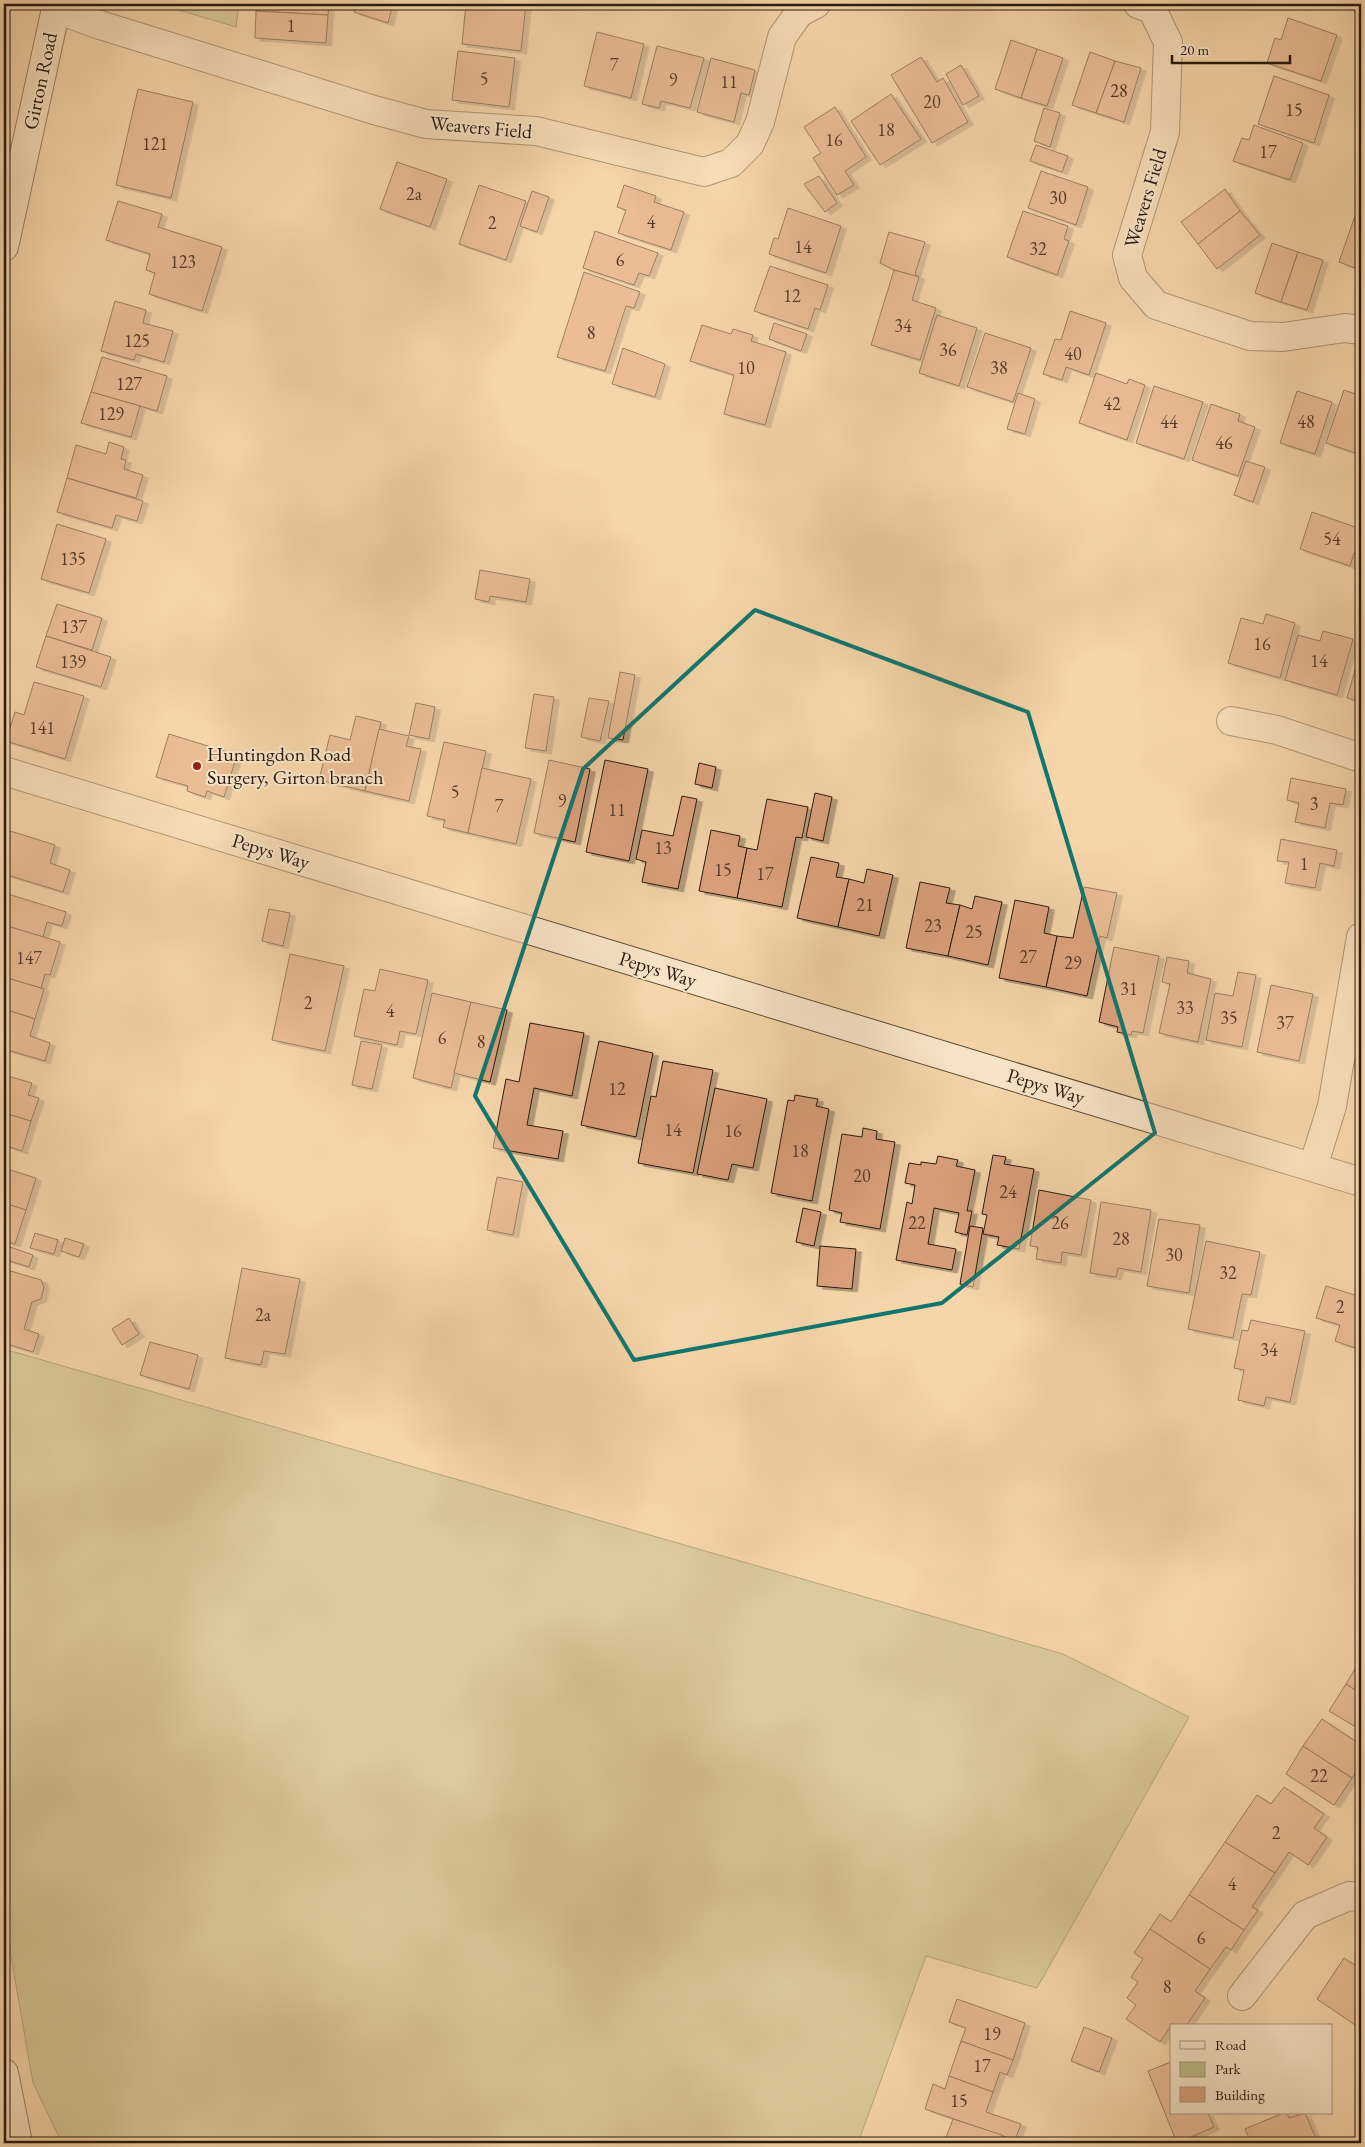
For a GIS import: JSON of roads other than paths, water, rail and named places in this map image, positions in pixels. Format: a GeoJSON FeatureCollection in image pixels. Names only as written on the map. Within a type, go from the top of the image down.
{"type":"FeatureCollection","features":[{"type":"Feature","properties":{"kind":"street","name":"Weavers Field"},"geometry":{"type":"LineString","coordinates":[[56,6],[109,28],[374,110],[426,124],[536,131],[704,172],[730,163],[750,144],[760,122],[782,38],[799,13],[816,4]]}},
{"type":"Feature","properties":{"kind":"street","name":"Weavers Field"},"geometry":{"type":"LineString","coordinates":[[1138,4],[1152,9],[1168,42],[1168,86],[1165,132],[1126,255],[1133,278],[1156,305],[1250,336],[1283,338],[1345,328],[1361,330]]}},
{"type":"Feature","properties":{"kind":"street","name":"Girton Road"},"geometry":{"type":"LineString","coordinates":[[4,247],[56,6]]}},
{"type":"Feature","properties":{"kind":"street"},"geometry":{"type":"LineString","coordinates":[[1230,721],[1277,730],[1361,758]]}},
{"type":"Feature","properties":{"kind":"street","name":"Pepys Way"},"geometry":{"type":"LineString","coordinates":[[4,771],[1361,1182]]}},
{"type":"Feature","properties":{"kind":"street"},"geometry":{"type":"LineString","coordinates":[[1313,1167],[1332,1106],[1361,937]]}},
{"type":"Feature","properties":{"kind":"street"},"geometry":{"type":"LineString","coordinates":[[1242,1996],[1305,1915],[1349,1896],[1361,1897]]}},
{"type":"Feature","properties":{"kind":"street"},"geometry":{"type":"LineString","coordinates":[[4,2073],[18,2143]]}},
{"type":"Feature","properties":{"kind":"place","name":"Huntingdon Road Surgery, Girton branch"},"geometry":{"type":"Point","coordinates":[197,766]}}]}
